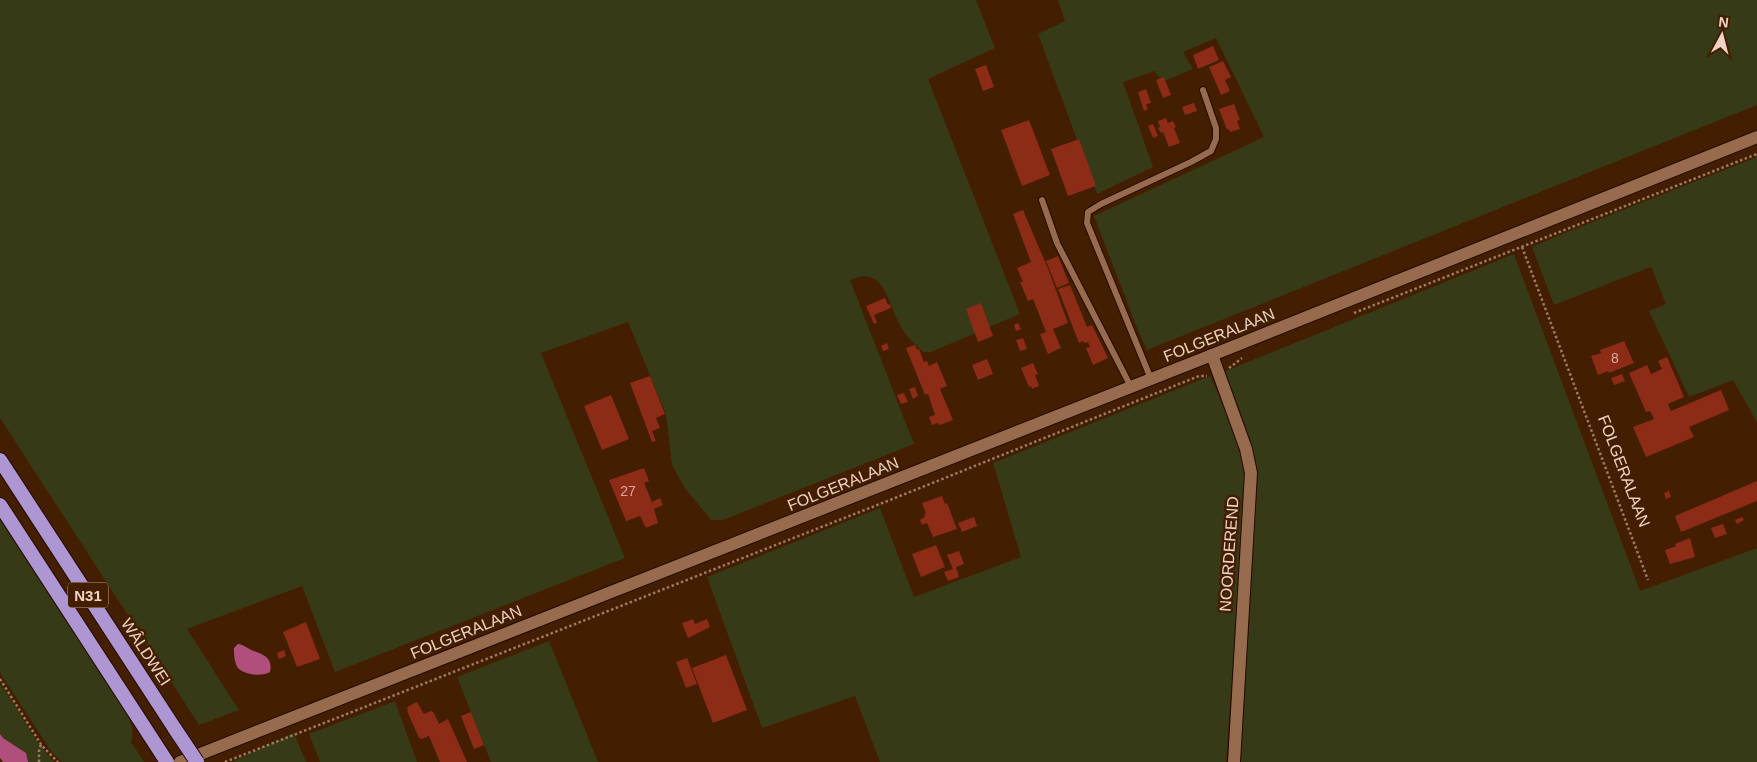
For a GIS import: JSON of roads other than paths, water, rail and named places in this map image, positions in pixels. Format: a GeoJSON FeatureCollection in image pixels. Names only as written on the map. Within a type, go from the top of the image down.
{"type":"FeatureCollection","features":[{"type":"Feature","properties":{"kind":"highway","name":"WÂLDWEI"},"geometry":{"type":"LineString","coordinates":[[0,460],[196,762]]}},
{"type":"Feature","properties":{"kind":"highway","name":"N31"},"geometry":{"type":"LineString","coordinates":[[0,505],[167,762]]}},
{"type":"Feature","properties":{"kind":"main road","name":"FOLGERALAAN"},"geometry":{"type":"LineString","coordinates":[[180,762],[1151,380],[1757,137]]}},
{"type":"Feature","properties":{"kind":"main road","name":"NOORDEREND"},"geometry":{"type":"LineString","coordinates":[[1212,355],[1246,449],[1251,474],[1234,762]]}},
{"type":"Feature","properties":{"kind":"lane"},"geometry":{"type":"LineString","coordinates":[[1151,380],[1087,223],[1088,212],[1211,151],[1216,139],[1216,128],[1203,90]]}},
{"type":"Feature","properties":{"kind":"lane"},"geometry":{"type":"LineString","coordinates":[[1042,200],[1057,243],[1131,387]]}}]}
